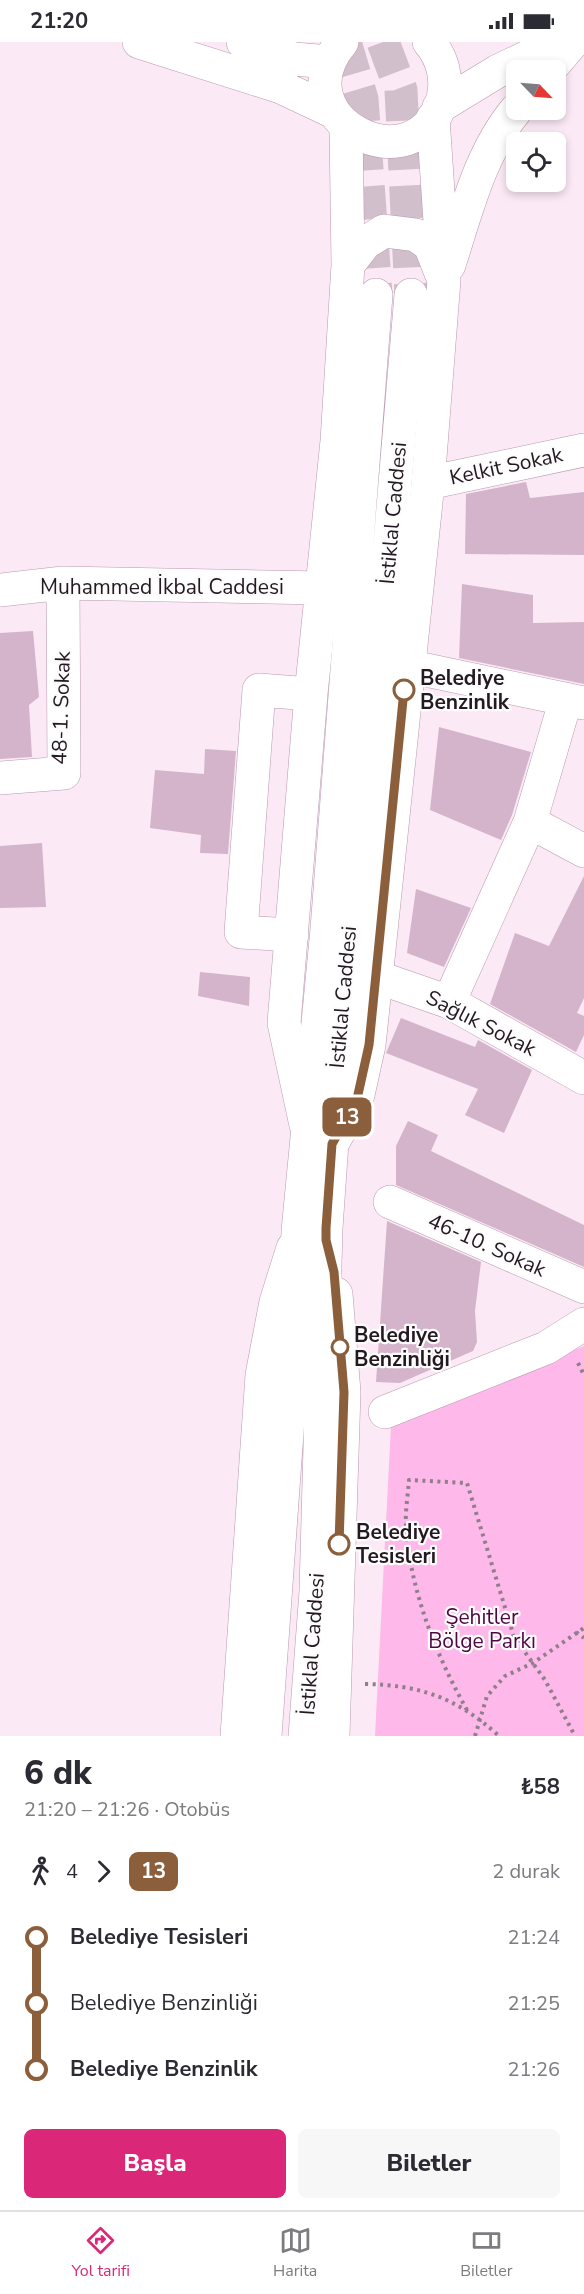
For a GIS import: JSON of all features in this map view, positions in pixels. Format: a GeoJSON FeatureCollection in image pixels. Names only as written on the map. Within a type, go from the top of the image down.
{"type":"FeatureCollection","features":[{"type":"Feature","properties":{"kind":"street"},"geometry":{"type":"LineString","coordinates":[[138,42],[281,87],[340,120],[365,138],[387,142],[409,137],[436,113],[498,71],[559,42]]}},
{"type":"Feature","properties":{"kind":"street"},"geometry":{"type":"LineString","coordinates":[[243,42],[294,59],[332,50],[326,90],[340,120],[348,265],[337,441],[324,588],[311,694],[284,1023],[319,1136],[357,1099],[369,1045],[374,976],[428,483],[444,280],[436,113],[445,86],[444,71],[439,56],[429,42]]}},
{"type":"Feature","properties":{"kind":"street"},"geometry":{"type":"LineString","coordinates":[[558,60],[573,42]]}},
{"type":"Feature","properties":{"kind":"street"},"geometry":{"type":"LineString","coordinates":[[444,280],[479,174],[508,120]]}},
{"type":"Feature","properties":{"kind":"street"},"geometry":{"type":"LineString","coordinates":[[348,265],[365,243],[384,231],[416,235],[430,245],[444,280]]}},
{"type":"Feature","properties":{"kind":"street","name":"İstiklal Caddesi"},"geometry":{"type":"LineString","coordinates":[[305,1736],[316,1592],[312,1236],[319,1136],[327,930],[376,295]]}},
{"type":"Feature","properties":{"kind":"street","name":"İstiklal Caddesi"},"geometry":{"type":"LineString","coordinates":[[319,1136],[343,985],[378,684],[411,295]]}},
{"type":"Feature","properties":{"kind":"street","name":"Kelkit Sokak"},"geometry":{"type":"LineString","coordinates":[[428,483],[584,450]]}},
{"type":"Feature","properties":{"kind":"street","name":"Muhammed İkbal Caddesi"},"geometry":{"type":"LineString","coordinates":[[0,590],[63,583],[324,588]]}},
{"type":"Feature","properties":{"kind":"street","name":"48-1. Sokak"},"geometry":{"type":"LineString","coordinates":[[0,778],[64,773],[63,583]]}},
{"type":"Feature","properties":{"kind":"street"},"geometry":{"type":"LineString","coordinates":[[407,666],[575,701],[530,822],[449,1002]]}},
{"type":"Feature","properties":{"kind":"street"},"geometry":{"type":"LineString","coordinates":[[292,935],[241,932],[259,690],[311,694]]}},
{"type":"Feature","properties":{"kind":"street"},"geometry":{"type":"LineString","coordinates":[[530,822],[584,851]]}},
{"type":"Feature","properties":{"kind":"street","name":"Sağlık Sokak"},"geometry":{"type":"LineString","coordinates":[[374,976],[449,1002],[584,1078]]}},
{"type":"Feature","properties":{"kind":"street","name":"46-10. Sokak"},"geometry":{"type":"LineString","coordinates":[[390,1202],[584,1287]]}},
{"type":"Feature","properties":{"kind":"street"},"geometry":{"type":"LineString","coordinates":[[237,1736],[262,1375],[276,1302],[312,1236],[334,1272],[344,1392],[333,1736]]}},
{"type":"Feature","properties":{"kind":"street","name":"İstiklal Caddesi"},"geometry":{"type":"LineString","coordinates":[[265,1736],[296,1309],[312,1236]]}},
{"type":"Feature","properties":{"kind":"street"},"geometry":{"type":"LineString","coordinates":[[384,1412],[546,1348],[584,1324]]}},
{"type":"Feature","properties":{"kind":"path"},"geometry":{"type":"LineString","coordinates":[[466,1710],[443,1668],[417,1587],[406,1526],[409,1480],[467,1483],[514,1637],[533,1663],[575,1736]]}},
{"type":"Feature","properties":{"kind":"path"},"geometry":{"type":"LineString","coordinates":[[476,1736],[487,1696],[505,1676],[533,1663],[584,1628]]}},
{"type":"Feature","properties":{"kind":"path"},"geometry":{"type":"LineString","coordinates":[[576,1632],[584,1638]]}},
{"type":"Feature","properties":{"kind":"path"},"geometry":{"type":"LineString","coordinates":[[335,1683],[400,1684],[417,1688],[466,1710],[499,1736]]}},
{"type":"Feature","properties":{"kind":"green space","name":"Şehitler Bölge Parkı"},"geometry":{"type":"Polygon","coordinates":[[[584,1346],[584,1736],[375,1736],[391,1426],[584,1346]]]}},
{"type":"Feature","properties":{"kind":"building"},"geometry":{"type":"Polygon","coordinates":[[[526,482],[530,498],[584,492],[584,555],[465,554],[466,494],[526,482]]]}},
{"type":"Feature","properties":{"kind":"building"},"geometry":{"type":"Polygon","coordinates":[[[462,584],[533,595],[533,623],[584,622],[584,684],[459,658],[462,584]]]}},
{"type":"Feature","properties":{"kind":"building"},"geometry":{"type":"Polygon","coordinates":[[[33,631],[39,697],[29,705],[32,757],[0,759],[0,633],[33,631]]]}},
{"type":"Feature","properties":{"kind":"building"},"geometry":{"type":"Polygon","coordinates":[[[439,727],[531,752],[512,815],[501,840],[430,810],[439,727]]]}},
{"type":"Feature","properties":{"kind":"building"},"geometry":{"type":"Polygon","coordinates":[[[205,749],[236,751],[228,854],[200,853],[201,835],[150,828],[155,770],[204,774],[205,749]]]}},
{"type":"Feature","properties":{"kind":"building"},"geometry":{"type":"Polygon","coordinates":[[[42,843],[46,907],[0,908],[0,846],[42,843]]]}},
{"type":"Feature","properties":{"kind":"building"},"geometry":{"type":"Polygon","coordinates":[[[584,876],[584,998],[577,1013],[584,1016],[584,1035],[576,1052],[490,1004],[515,933],[549,946],[584,876]]]}},
{"type":"Feature","properties":{"kind":"building"},"geometry":{"type":"Polygon","coordinates":[[[416,889],[471,908],[444,967],[407,953],[416,889]]]}},
{"type":"Feature","properties":{"kind":"building"},"geometry":{"type":"Polygon","coordinates":[[[200,972],[250,977],[249,1006],[198,996],[200,972]]]}},
{"type":"Feature","properties":{"kind":"building"},"geometry":{"type":"Polygon","coordinates":[[[401,1018],[475,1047],[478,1040],[532,1070],[504,1133],[465,1115],[478,1089],[386,1053],[401,1018]]]}},
{"type":"Feature","properties":{"kind":"building"},"geometry":{"type":"Polygon","coordinates":[[[408,1121],[438,1135],[431,1151],[584,1225],[584,1267],[396,1185],[396,1146],[408,1121]]]}},
{"type":"Feature","properties":{"kind":"building"},"geometry":{"type":"Polygon","coordinates":[[[387,1221],[481,1262],[475,1311],[477,1342],[473,1351],[400,1383],[376,1382],[387,1221]]]}},
{"type":"Feature","properties":{"kind":"tunnel"},"geometry":{"type":"LineString","coordinates":[[345,42],[362,99],[376,295]]}},
{"type":"Feature","properties":{"kind":"tunnel"},"geometry":{"type":"LineString","coordinates":[[383,42],[401,90],[411,295]]}},
{"type":"Feature","properties":{"kind":"bus line","name":"13"},"geometry":{"type":"LineString","coordinates":[[339,1544],[344,1392],[334,1272],[326,1240],[332,1144],[357,1099],[369,1045],[404,690]]}},
{"type":"Feature","properties":{"kind":"place","name":"Belediye Benzinlik"},"geometry":{"type":"Point","coordinates":[404,690]}},
{"type":"Feature","properties":{"kind":"place","name":"Belediye Benzinliği"},"geometry":{"type":"Point","coordinates":[340,1347]}},
{"type":"Feature","properties":{"kind":"place","name":"Belediye Tesisleri"},"geometry":{"type":"Point","coordinates":[339,1544]}}]}
